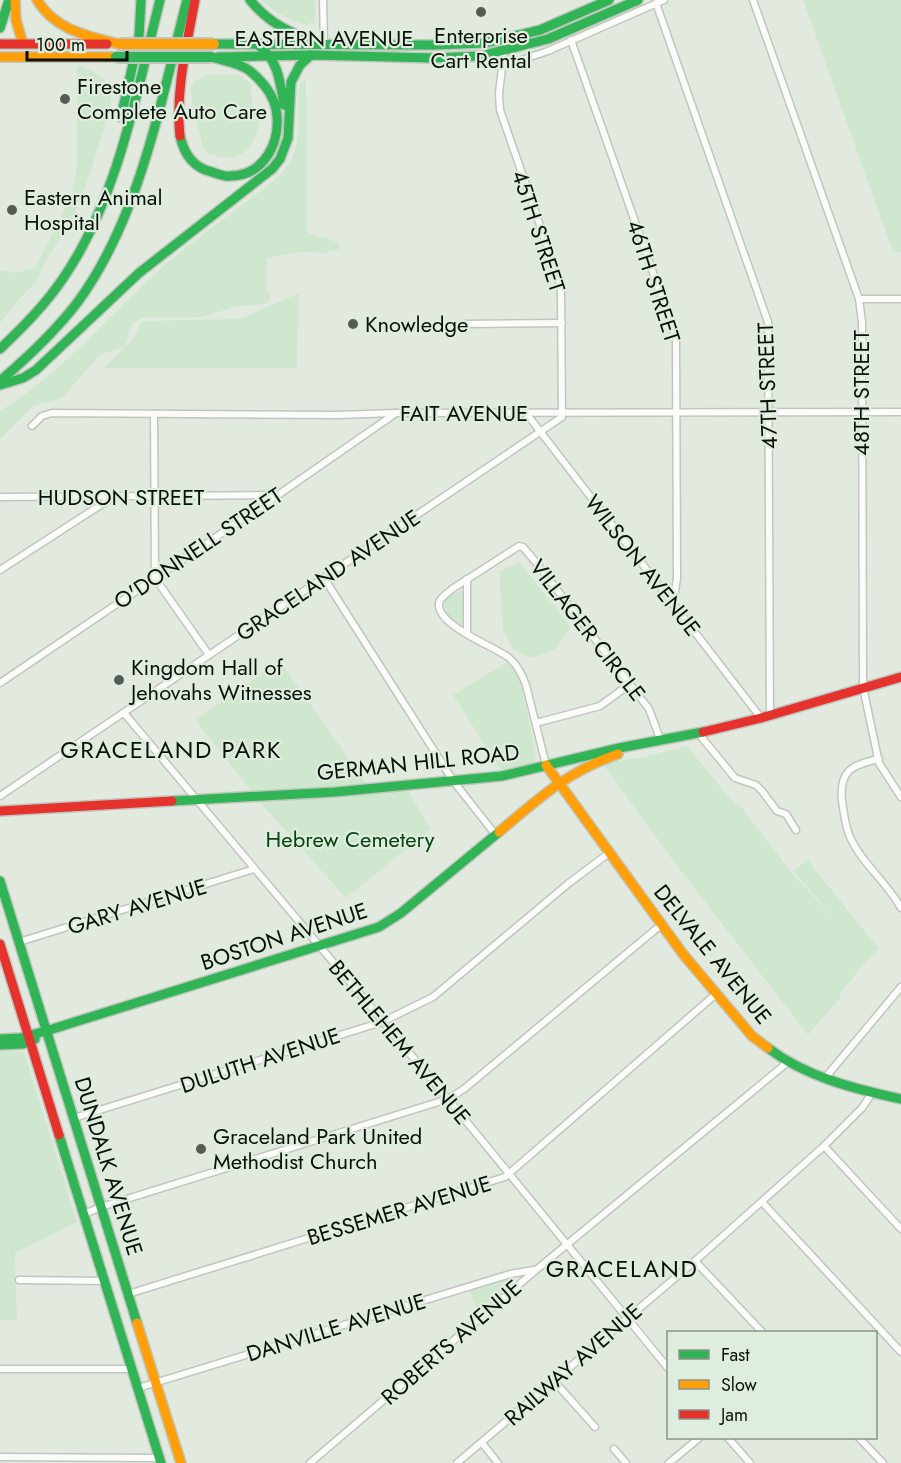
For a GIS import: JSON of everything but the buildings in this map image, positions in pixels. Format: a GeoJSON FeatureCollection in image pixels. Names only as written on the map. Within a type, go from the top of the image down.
{"type":"FeatureCollection","features":[{"type":"Feature","properties":{"kind":"main road"},"geometry":{"type":"LineString","coordinates":[[0,28],[9,0]]}},
{"type":"Feature","properties":{"kind":"main road"},"geometry":{"type":"LineString","coordinates":[[15,0],[23,57]]}},
{"type":"Feature","properties":{"kind":"main road"},"geometry":{"type":"LineString","coordinates":[[37,0],[45,13],[63,27],[119,44]]}},
{"type":"Feature","properties":{"kind":"main road"},"geometry":{"type":"LineString","coordinates":[[92,229],[111,160],[139,37],[141,0]]}},
{"type":"Feature","properties":{"kind":"main road"},"geometry":{"type":"LineString","coordinates":[[0,349],[32,318],[64,280],[92,229],[117,162],[160,0]]}},
{"type":"Feature","properties":{"kind":"main road"},"geometry":{"type":"LineString","coordinates":[[0,383],[27,359],[66,317],[95,277],[115,238],[142,169],[187,0]]}},
{"type":"Feature","properties":{"kind":"main road"},"geometry":{"type":"LineString","coordinates":[[195,0],[181,90],[178,129],[180,139],[189,158],[205,171],[216,175],[240,175],[262,164],[270,154],[278,136],[277,114],[274,103],[260,79],[239,65],[211,57]]}},
{"type":"Feature","properties":{"kind":"main road"},"geometry":{"type":"LineString","coordinates":[[250,0],[261,14],[284,31],[324,44]]}},
{"type":"Feature","properties":{"kind":"main road","name":"EASTERN AVENUE"},"geometry":{"type":"LineString","coordinates":[[0,44],[446,45],[494,42],[533,32],[609,0]]}},
{"type":"Feature","properties":{"kind":"main road","name":"EASTERN AVENUE"},"geometry":{"type":"LineString","coordinates":[[0,57],[480,56],[571,30],[638,0]]}},
{"type":"Feature","properties":{"kind":"main road"},"geometry":{"type":"LineString","coordinates":[[504,51],[507,44],[544,33],[560,22]]}},
{"type":"Feature","properties":{"kind":"main road"},"geometry":{"type":"LineString","coordinates":[[454,57],[460,52],[490,49],[494,42]]}},
{"type":"Feature","properties":{"kind":"main road"},"geometry":{"type":"LineString","coordinates":[[256,44],[271,55],[278,74],[288,127]]}},
{"type":"Feature","properties":{"kind":"main road"},"geometry":{"type":"LineString","coordinates":[[0,383],[23,378],[36,370],[140,273],[272,169],[285,148],[291,82],[300,65],[311,55]]}},
{"type":"Feature","properties":{"kind":"main road","name":"GERMAN HILL ROAD"},"geometry":{"type":"LineString","coordinates":[[1,810],[335,792],[502,776],[619,748],[699,733],[901,677]]}},
{"type":"Feature","properties":{"kind":"main road","name":"BOSTON AVENUE"},"geometry":{"type":"LineString","coordinates":[[30,1039],[46,1030],[319,946],[387,922],[401,913],[558,783],[606,758],[661,741]]}},
{"type":"Feature","properties":{"kind":"main road","name":"DELVALE AVENUE"},"geometry":{"type":"LineString","coordinates":[[546,765],[662,924],[752,1036],[788,1062],[825,1078],[899,1100]]}},
{"type":"Feature","properties":{"kind":"main road","name":"DUNDALK AVENUE"},"geometry":{"type":"LineString","coordinates":[[0,882],[181,1463]]}},
{"type":"Feature","properties":{"kind":"main road","name":"DUNDALK AVENUE"},"geometry":{"type":"LineString","coordinates":[[0,944],[160,1461]]}},
{"type":"Feature","properties":{"kind":"main road"},"geometry":{"type":"LineString","coordinates":[[0,1039],[30,1039]]}},
{"type":"Feature","properties":{"kind":"main road"},"geometry":{"type":"LineString","coordinates":[[0,1045],[30,1039]]}},
{"type":"Feature","properties":{"kind":"street"},"geometry":{"type":"LineString","coordinates":[[323,0],[324,44]]}},
{"type":"Feature","properties":{"kind":"street"},"geometry":{"type":"LineString","coordinates":[[503,66],[572,40],[664,0]]}},
{"type":"Feature","properties":{"kind":"street","name":"48TH STREET"},"geometry":{"type":"LineString","coordinates":[[753,0],[860,298],[862,322],[863,687],[879,759],[883,770],[901,797]]}},
{"type":"Feature","properties":{"kind":"street","name":"47TH STREET"},"geometry":{"type":"LineString","coordinates":[[656,3],[766,315],[768,412],[765,716]]}},
{"type":"Feature","properties":{"kind":"street","name":"46TH STREET"},"geometry":{"type":"LineString","coordinates":[[572,40],[676,338],[677,578],[673,604]]}},
{"type":"Feature","properties":{"kind":"street","name":"45TH STREET"},"geometry":{"type":"LineString","coordinates":[[504,51],[499,93],[500,110],[559,280],[562,323],[562,413]]}},
{"type":"Feature","properties":{"kind":"street"},"geometry":{"type":"LineString","coordinates":[[860,298],[901,298]]}},
{"type":"Feature","properties":{"kind":"street"},"geometry":{"type":"LineString","coordinates":[[465,324],[562,323]]}},
{"type":"Feature","properties":{"kind":"street","name":"FAIT AVENUE"},"geometry":{"type":"LineString","coordinates":[[32,426],[42,416],[52,413],[338,415],[901,412]]}},
{"type":"Feature","properties":{"kind":"street","name":"O'DONNELL STREET"},"geometry":{"type":"LineString","coordinates":[[0,683],[396,413]]}},
{"type":"Feature","properties":{"kind":"street","name":"WILSON AVENUE"},"geometry":{"type":"LineString","coordinates":[[526,413],[673,604],[765,716]]}},
{"type":"Feature","properties":{"kind":"street","name":"GRACELAND AVENUE"},"geometry":{"type":"LineString","coordinates":[[0,796],[541,432],[562,417],[562,413]]}},
{"type":"Feature","properties":{"kind":"street"},"geometry":{"type":"LineString","coordinates":[[154,414],[155,578],[209,655]]}},
{"type":"Feature","properties":{"kind":"street","name":"HUDSON STREET"},"geometry":{"type":"LineString","coordinates":[[0,497],[278,495]]}},
{"type":"Feature","properties":{"kind":"street"},"geometry":{"type":"LineString","coordinates":[[0,570],[113,496]]}},
{"type":"Feature","properties":{"kind":"street","name":"VILLAGER CIRCLE"},"geometry":{"type":"LineString","coordinates":[[546,765],[526,685],[516,665],[502,654],[453,626],[440,606],[444,596],[515,548],[523,547],[649,709],[661,741]]}},
{"type":"Feature","properties":{"kind":"street"},"geometry":{"type":"LineString","coordinates":[[324,578],[454,782],[495,834]]}},
{"type":"Feature","properties":{"kind":"street"},"geometry":{"type":"LineString","coordinates":[[467,579],[467,634]]}},
{"type":"Feature","properties":{"kind":"street"},"geometry":{"type":"LineString","coordinates":[[536,723],[600,705],[630,684]]}},
{"type":"Feature","properties":{"kind":"street","name":"BETHLEHEM AVENUE"},"geometry":{"type":"LineString","coordinates":[[124,713],[568,1243],[667,1366]]}},
{"type":"Feature","properties":{"kind":"street"},"geometry":{"type":"LineString","coordinates":[[699,733],[735,778],[756,785],[777,811],[786,814],[796,830]]}},
{"type":"Feature","properties":{"kind":"street"},"geometry":{"type":"LineString","coordinates":[[879,759],[851,767],[844,778],[841,788],[844,816],[847,831],[855,846],[901,908]]}},
{"type":"Feature","properties":{"kind":"street","name":"DULUTH AVENUE"},"geometry":{"type":"LineString","coordinates":[[74,1118],[382,1022],[428,1000],[569,883],[609,853]]}},
{"type":"Feature","properties":{"kind":"street","name":"GARY AVENUE"},"geometry":{"type":"LineString","coordinates":[[19,942],[254,869]]}},
{"type":"Feature","properties":{"kind":"street"},"geometry":{"type":"LineString","coordinates":[[84,1214],[448,1099],[464,1089],[662,924]]}},
{"type":"Feature","properties":{"kind":"street"},"geometry":{"type":"LineString","coordinates":[[825,1078],[901,987]]}},
{"type":"Feature","properties":{"kind":"street","name":"BESSEMER AVENUE"},"geometry":{"type":"LineString","coordinates":[[128,1294],[505,1178],[716,994]]}},
{"type":"Feature","properties":{"kind":"street","name":"ROBERTS AVENUE"},"geometry":{"type":"LineString","coordinates":[[310,1463],[568,1243],[788,1062]]}},
{"type":"Feature","properties":{"kind":"street","name":"RAILWAY AVENUE"},"geometry":{"type":"LineString","coordinates":[[458,1463],[762,1202],[824,1146],[862,1108],[872,1093]]}},
{"type":"Feature","properties":{"kind":"street"},"geometry":{"type":"LineString","coordinates":[[824,1146],[901,1229]]}},
{"type":"Feature","properties":{"kind":"street"},"geometry":{"type":"LineString","coordinates":[[762,1202],[901,1352]]}},
{"type":"Feature","properties":{"kind":"street"},"geometry":{"type":"LineString","coordinates":[[695,1261],[761,1331]]}},
{"type":"Feature","properties":{"kind":"street","name":"DANVILLE AVENUE"},"geometry":{"type":"LineString","coordinates":[[138,1388],[510,1274],[536,1270]]}},
{"type":"Feature","properties":{"kind":"street"},"geometry":{"type":"LineString","coordinates":[[19,1281],[105,1281]]}},
{"type":"Feature","properties":{"kind":"street"},"geometry":{"type":"LineString","coordinates":[[0,1369],[132,1369]]}},
{"type":"Feature","properties":{"kind":"street"},"geometry":{"type":"LineString","coordinates":[[554,1380],[595,1427]]}},
{"type":"Feature","properties":{"kind":"street"},"geometry":{"type":"LineString","coordinates":[[669,1463],[697,1439]]}},
{"type":"Feature","properties":{"kind":"street"},"geometry":{"type":"LineString","coordinates":[[730,1439],[750,1463]]}},
{"type":"Feature","properties":{"kind":"street"},"geometry":{"type":"LineString","coordinates":[[861,1439],[883,1463]]}},
{"type":"Feature","properties":{"kind":"street"},"geometry":{"type":"LineString","coordinates":[[482,1443],[498,1463]]}},
{"type":"Feature","properties":{"kind":"street"},"geometry":{"type":"LineString","coordinates":[[614,1449],[626,1463]]}},
{"type":"Feature","properties":{"kind":"street"},"geometry":{"type":"LineString","coordinates":[[0,1457],[160,1461]]}},
{"type":"Feature","properties":{"kind":"green space"},"geometry":{"type":"Polygon","coordinates":[[[261,0],[315,0],[315,24],[311,22],[308,25],[302,24],[289,19],[261,0]]]}},
{"type":"Feature","properties":{"kind":"green space"},"geometry":{"type":"Polygon","coordinates":[[[803,0],[901,0],[901,252],[893,252],[803,0]]]}},
{"type":"Feature","properties":{"kind":"green space"},"geometry":{"type":"Polygon","coordinates":[[[77,66],[93,71],[106,81],[111,89],[111,105],[72,221],[47,258],[36,282],[0,323],[0,270],[15,273],[35,268],[71,197],[77,168],[77,66]]]}},
{"type":"Feature","properties":{"kind":"green space"},"geometry":{"type":"Polygon","coordinates":[[[211,74],[238,75],[251,83],[252,104],[261,114],[259,126],[251,145],[239,155],[220,157],[207,154],[202,144],[190,88],[196,80],[211,74]]]}},
{"type":"Feature","properties":{"kind":"green space"},"geometry":{"type":"Polygon","coordinates":[[[306,78],[307,232],[334,241],[340,245],[339,249],[324,253],[302,252],[267,258],[266,286],[270,296],[269,301],[265,304],[234,307],[202,317],[141,318],[132,324],[126,345],[101,354],[62,398],[33,406],[0,439],[0,411],[66,360],[167,263],[267,186],[285,169],[295,150],[299,85],[306,78]]]}},
{"type":"Feature","properties":{"kind":"green space"},"geometry":{"type":"Polygon","coordinates":[[[299,293],[297,368],[104,368],[133,339],[142,321],[240,319],[299,293]]]}},
{"type":"Feature","properties":{"kind":"green space"},"geometry":{"type":"Polygon","coordinates":[[[519,562],[571,627],[554,650],[530,658],[512,648],[503,629],[499,571],[519,562]]]}},
{"type":"Feature","properties":{"kind":"green space"},"geometry":{"type":"Polygon","coordinates":[[[461,590],[464,622],[457,624],[447,613],[444,604],[445,600],[461,590]]]}},
{"type":"Feature","properties":{"kind":"green space","name":"Hebrew Cemetery"},"geometry":{"type":"Polygon","coordinates":[[[280,661],[368,786],[253,793],[195,720],[280,661]]]}},
{"type":"Feature","properties":{"kind":"green space"},"geometry":{"type":"Polygon","coordinates":[[[509,661],[521,679],[536,758],[533,764],[502,772],[453,695],[509,661]]]}},
{"type":"Feature","properties":{"kind":"green space"},"geometry":{"type":"Polygon","coordinates":[[[687,746],[735,804],[738,803],[792,873],[847,933],[793,871],[809,859],[879,949],[870,957],[839,995],[841,997],[808,1035],[672,859],[602,763],[644,757],[687,746]]]}},
{"type":"Feature","properties":{"kind":"green space","name":"Hebrew Cemetery"},"geometry":{"type":"Polygon","coordinates":[[[408,791],[431,829],[346,898],[260,802],[408,791]]]}},
{"type":"Feature","properties":{"kind":"green space"},"geometry":{"type":"Polygon","coordinates":[[[0,1050],[24,1052],[77,1222],[15,1253],[17,1320],[0,1320],[0,1050]]]}},
{"type":"Feature","properties":{"kind":"green space"},"geometry":{"type":"Polygon","coordinates":[[[509,1278],[514,1280],[514,1285],[479,1315],[470,1290],[509,1278]]]}},
{"type":"Feature","properties":{"kind":"traffic: fast"},"geometry":{"type":"LineString","coordinates":[[0,28],[9,0]]}},
{"type":"Feature","properties":{"kind":"traffic: fast"},"geometry":{"type":"LineString","coordinates":[[121,117],[139,37],[141,0]]}},
{"type":"Feature","properties":{"kind":"traffic: fast"},"geometry":{"type":"LineString","coordinates":[[0,349],[57,287],[83,246],[99,213],[124,143],[160,0]]}},
{"type":"Feature","properties":{"kind":"traffic: fast"},"geometry":{"type":"LineString","coordinates":[[0,381],[40,344],[77,303],[99,270],[117,234],[146,157],[187,0]]}},
{"type":"Feature","properties":{"kind":"traffic: fast"},"geometry":{"type":"LineString","coordinates":[[250,0],[274,23],[324,44]]}},
{"type":"Feature","properties":{"kind":"traffic: fast"},"geometry":{"type":"LineString","coordinates":[[214,44],[435,45],[485,43],[540,30],[609,0]]}},
{"type":"Feature","properties":{"kind":"traffic: fast"},"geometry":{"type":"LineString","coordinates":[[218,57],[311,55],[433,58],[480,56],[548,39],[638,0]]}},
{"type":"Feature","properties":{"kind":"traffic: fast"},"geometry":{"type":"LineString","coordinates":[[257,44],[270,56],[274,64],[284,105]]}},
{"type":"Feature","properties":{"kind":"traffic: fast"},"geometry":{"type":"LineString","coordinates":[[0,385],[23,378],[36,370],[139,273],[272,169],[280,159],[288,138],[291,82],[300,65],[311,55]]}},
{"type":"Feature","properties":{"kind":"traffic: fast"},"geometry":{"type":"LineString","coordinates":[[116,57],[211,57]]}},
{"type":"Feature","properties":{"kind":"traffic: fast"},"geometry":{"type":"LineString","coordinates":[[180,136],[184,149],[195,164],[226,176],[253,170],[262,163],[273,144],[276,133],[276,109],[266,88],[246,68],[211,57]]}},
{"type":"Feature","properties":{"kind":"traffic: fast"},"geometry":{"type":"LineString","coordinates":[[172,801],[335,792],[502,776],[619,748],[703,732]]}},
{"type":"Feature","properties":{"kind":"traffic: fast"},"geometry":{"type":"LineString","coordinates":[[0,1039],[20,1038],[46,1031],[379,927],[401,913],[499,832]]}},
{"type":"Feature","properties":{"kind":"traffic: fast"},"geometry":{"type":"LineString","coordinates":[[0,881],[137,1323]]}},
{"type":"Feature","properties":{"kind":"traffic: fast"},"geometry":{"type":"LineString","coordinates":[[0,1045],[23,1044],[35,1039]]}},
{"type":"Feature","properties":{"kind":"traffic: fast"},"geometry":{"type":"LineString","coordinates":[[768,1048],[798,1067],[832,1081],[901,1099]]}},
{"type":"Feature","properties":{"kind":"traffic: fast"},"geometry":{"type":"LineString","coordinates":[[59,1135],[161,1463]]}},
{"type":"Feature","properties":{"kind":"traffic: slow"},"geometry":{"type":"LineString","coordinates":[[15,0],[16,20],[23,44]]}},
{"type":"Feature","properties":{"kind":"traffic: slow"},"geometry":{"type":"LineString","coordinates":[[37,0],[44,10],[62,25],[119,44]]}},
{"type":"Feature","properties":{"kind":"traffic: slow"},"geometry":{"type":"LineString","coordinates":[[119,44],[214,44]]}},
{"type":"Feature","properties":{"kind":"traffic: slow"},"geometry":{"type":"LineString","coordinates":[[0,57],[116,57]]}},
{"type":"Feature","properties":{"kind":"traffic: slow"},"geometry":{"type":"LineString","coordinates":[[499,832],[569,777],[618,754]]}},
{"type":"Feature","properties":{"kind":"traffic: slow"},"geometry":{"type":"LineString","coordinates":[[546,765],[683,954],[752,1036],[768,1048]]}},
{"type":"Feature","properties":{"kind":"traffic: slow"},"geometry":{"type":"LineString","coordinates":[[137,1323],[181,1463]]}},
{"type":"Feature","properties":{"kind":"traffic: jam"},"geometry":{"type":"LineString","coordinates":[[180,136],[180,85],[195,0]]}},
{"type":"Feature","properties":{"kind":"traffic: jam"},"geometry":{"type":"LineString","coordinates":[[0,44],[107,44]]}},
{"type":"Feature","properties":{"kind":"traffic: jam"},"geometry":{"type":"LineString","coordinates":[[703,732],[761,718],[901,677]]}},
{"type":"Feature","properties":{"kind":"traffic: jam"},"geometry":{"type":"LineString","coordinates":[[0,811],[172,801]]}},
{"type":"Feature","properties":{"kind":"traffic: jam"},"geometry":{"type":"LineString","coordinates":[[0,944],[59,1135]]}},
{"type":"Feature","properties":{"kind":"place","name":"Enterprise Cart Rental"},"geometry":{"type":"Point","coordinates":[481,12]}},
{"type":"Feature","properties":{"kind":"place","name":"Firestone Complete Auto Care"},"geometry":{"type":"Point","coordinates":[65,99]}},
{"type":"Feature","properties":{"kind":"place","name":"Eastern Animal Hospital"},"geometry":{"type":"Point","coordinates":[12,210]}},
{"type":"Feature","properties":{"kind":"place","name":"Knowledge"},"geometry":{"type":"Point","coordinates":[353,324]}},
{"type":"Feature","properties":{"kind":"place","name":"Kingdom Hall of Jehovahs Witnesses"},"geometry":{"type":"Point","coordinates":[119,680]}},
{"type":"Feature","properties":{"kind":"place","name":"Graceland Park United Methodist Church"},"geometry":{"type":"Point","coordinates":[201,1149]}},
{"type":"Feature","properties":{"kind":"district","name":"GRACELAND PARK"},"geometry":{"type":"Point","coordinates":[171,750]}},
{"type":"Feature","properties":{"kind":"district","name":"GRACELAND"},"geometry":{"type":"Point","coordinates":[622,1269]}}]}
